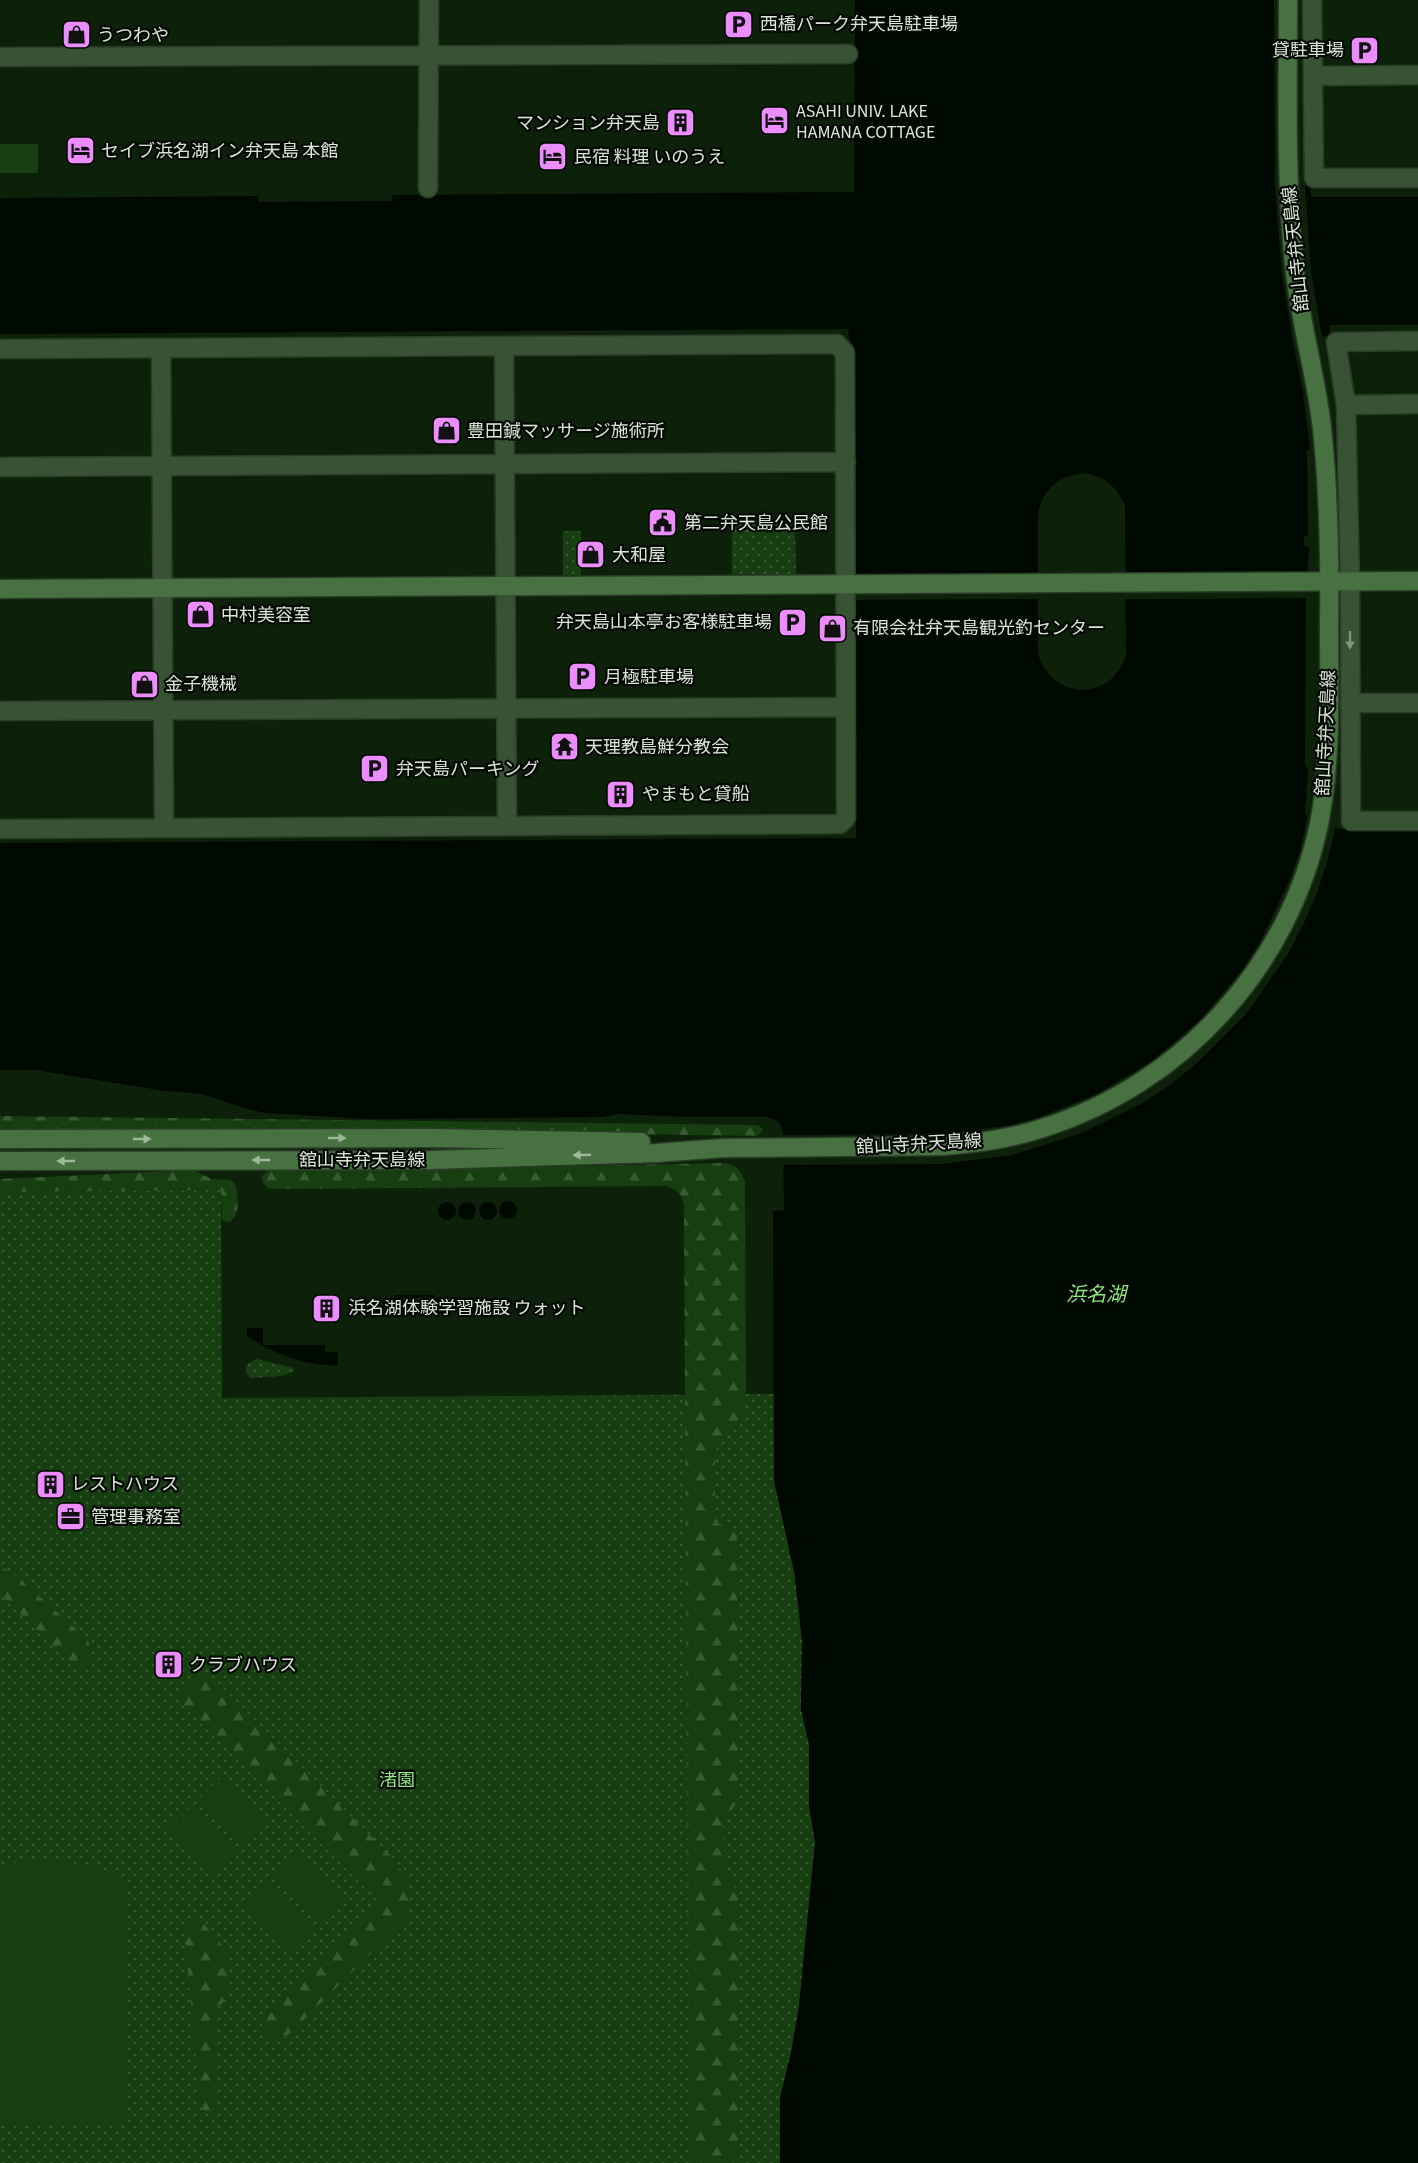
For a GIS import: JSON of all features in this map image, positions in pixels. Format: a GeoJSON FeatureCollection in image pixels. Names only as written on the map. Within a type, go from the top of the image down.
{"type":"FeatureCollection","features":[{"type":"Feature","properties":{"kind":"main road","name":"舘山寺弁天島線"},"geometry":{"type":"LineString","coordinates":[[0,1140],[431,1138],[656,1143],[724,1148],[942,1146],[976,1143],[1008,1138],[1072,1118],[1132,1089],[1168,1064],[1210,1027],[1253,976],[1281,929],[1300,888],[1320,817],[1329,749],[1329,526],[1322,427],[1295,274],[1289,186],[1288,0]]}},
{"type":"Feature","properties":{"kind":"main road"},"geometry":{"type":"LineString","coordinates":[[0,589],[1418,581]]}},
{"type":"Feature","properties":{"kind":"main road","name":"舘山寺弁天島線"},"geometry":{"type":"LineString","coordinates":[[0,1161],[431,1160],[656,1153],[724,1148]]}},
{"type":"Feature","properties":{"kind":"street"},"geometry":{"type":"LineString","coordinates":[[428,188],[429,0]]}},
{"type":"Feature","properties":{"kind":"street"},"geometry":{"type":"LineString","coordinates":[[1312,0],[1314,178],[1418,178]]}},
{"type":"Feature","properties":{"kind":"street"},"geometry":{"type":"LineString","coordinates":[[0,57],[848,54]]}},
{"type":"Feature","properties":{"kind":"street"},"geometry":{"type":"LineString","coordinates":[[1312,76],[1418,75]]}},
{"type":"Feature","properties":{"kind":"street"},"geometry":{"type":"LineString","coordinates":[[1418,341],[1336,342],[1346,405],[1350,581],[1351,821],[1418,821]]}},
{"type":"Feature","properties":{"kind":"street"},"geometry":{"type":"LineString","coordinates":[[0,349],[837,344],[845,353],[848,584],[846,818],[840,824],[0,829]]}},
{"type":"Feature","properties":{"kind":"street"},"geometry":{"type":"LineString","coordinates":[[504,346],[507,826]]}},
{"type":"Feature","properties":{"kind":"street"},"geometry":{"type":"LineString","coordinates":[[161,348],[164,828]]}},
{"type":"Feature","properties":{"kind":"street"},"geometry":{"type":"LineString","coordinates":[[1346,405],[1418,404]]}},
{"type":"Feature","properties":{"kind":"street"},"geometry":{"type":"LineString","coordinates":[[0,467],[846,462]]}},
{"type":"Feature","properties":{"kind":"street"},"geometry":{"type":"LineString","coordinates":[[1350,703],[1418,703]]}},
{"type":"Feature","properties":{"kind":"street"},"geometry":{"type":"LineString","coordinates":[[0,711],[846,707]]}},
{"type":"Feature","properties":{"kind":"green space"},"geometry":{"type":"Polygon","coordinates":[[[0,144],[38,144],[38,173],[0,173],[0,144]]]}},
{"type":"Feature","properties":{"kind":"green space"},"geometry":{"type":"Polygon","coordinates":[[[732,521],[795,521],[796,574],[732,574],[732,521]]]}},
{"type":"Feature","properties":{"kind":"green space"},"geometry":{"type":"Polygon","coordinates":[[[563,531],[581,531],[581,575],[563,575],[563,531]]]}},
{"type":"Feature","properties":{"kind":"green space"},"geometry":{"type":"Polygon","coordinates":[[[0,1116],[758,1125],[763,1130],[758,1136],[431,1131],[0,1133],[0,1116]]]}},
{"type":"Feature","properties":{"kind":"green space"},"geometry":{"type":"Polygon","coordinates":[[[725,1163],[738,1169],[745,1182],[746,1407],[741,1418],[718,1445],[715,1470],[716,1518],[718,1523],[735,1531],[737,1536],[738,1798],[723,1825],[724,1865],[739,1900],[740,2163],[689,2163],[684,1205],[681,1197],[678,1192],[665,1186],[276,1189],[268,1188],[263,1183],[262,1176],[268,1171],[275,1170],[725,1163]]]}},
{"type":"Feature","properties":{"kind":"green space"},"geometry":{"type":"Polygon","coordinates":[[[193,1170],[212,1179],[230,1180],[235,1183],[238,1206],[235,1217],[226,1222],[222,1218],[221,1190],[0,1192],[0,1179],[193,1170]]]}},
{"type":"Feature","properties":{"kind":"green space","name":"渚園"},"geometry":{"type":"Polygon","coordinates":[[[221,1190],[222,1398],[774,1394],[789,1552],[794,1571],[802,1641],[801,1709],[809,1744],[809,1806],[815,1842],[799,2006],[780,2098],[780,2163],[0,2163],[0,1192],[221,1190]]]}},
{"type":"Feature","properties":{"kind":"green space"},"geometry":{"type":"Polygon","coordinates":[[[257,1359],[293,1368],[294,1371],[281,1376],[251,1378],[246,1373],[246,1366],[257,1359]]]}},
{"type":"Feature","properties":{"kind":"green space"},"geometry":{"type":"Polygon","coordinates":[[[4,1568],[12,1572],[87,1639],[90,1653],[84,1667],[76,1668],[0,1594],[0,1569],[4,1568]]]}},
{"type":"Feature","properties":{"kind":"green space"},"geometry":{"type":"Polygon","coordinates":[[[204,1672],[209,1674],[393,1858],[407,1882],[409,1891],[409,1907],[401,1924],[287,2036],[278,2039],[264,2036],[263,2020],[377,1906],[378,1901],[180,1702],[178,1698],[180,1694],[199,1674],[204,1672]]]}},
{"type":"Feature","properties":{"kind":"green space"},"geometry":{"type":"Polygon","coordinates":[[[221,1777],[266,1823],[245,1844],[199,1799],[221,1777]]]}},
{"type":"Feature","properties":{"kind":"green space"},"geometry":{"type":"Polygon","coordinates":[[[190,1808],[236,1853],[214,1875],[168,1829],[190,1808]]]}},
{"type":"Feature","properties":{"kind":"green space"},"geometry":{"type":"Polygon","coordinates":[[[297,1853],[342,1899],[321,1921],[275,1875],[297,1853]]]}},
{"type":"Feature","properties":{"kind":"green space"},"geometry":{"type":"Polygon","coordinates":[[[35,1860],[81,1865],[124,1879],[127,2124],[0,2126],[0,1865],[35,1860]]]}},
{"type":"Feature","properties":{"kind":"green space"},"geometry":{"type":"Polygon","coordinates":[[[266,1884],[312,1930],[290,1951],[245,1906],[266,1884]]]}},
{"type":"Feature","properties":{"kind":"green space"},"geometry":{"type":"Polygon","coordinates":[[[190,1918],[201,1922],[217,1939],[228,1958],[229,1965],[230,1992],[228,1998],[216,2011],[217,2101],[215,2108],[208,2112],[202,2109],[200,2103],[184,1928],[185,1922],[190,1918]]]}},
{"type":"Feature","properties":{"kind":"water","name":"浜名湖"},"geometry":{"type":"Polygon","coordinates":[[[855,0],[1274,0],[1275,187],[1310,185],[1311,197],[1418,197],[1418,325],[1330,325],[1329,335],[1293,343],[1303,392],[1310,448],[1307,451],[1308,536],[1304,536],[1304,546],[1309,547],[1306,599],[1305,765],[1308,769],[1305,815],[1339,829],[1418,829],[1418,2163],[780,2163],[780,2098],[799,2006],[815,1842],[809,1806],[809,1744],[801,1709],[802,1641],[798,1602],[794,1571],[774,1481],[773,1211],[784,1210],[783,1134],[776,1120],[768,1117],[617,1114],[603,1117],[370,1119],[265,1113],[202,1094],[165,1091],[35,1070],[0,1070],[0,843],[856,838],[855,349],[848,329],[0,334],[0,198],[258,196],[258,202],[392,201],[392,195],[854,192],[855,0]],[[1083,473],[1066,477],[1053,485],[1044,497],[1038,514],[1038,654],[1045,669],[1056,681],[1082,690],[1095,688],[1108,682],[1118,671],[1126,656],[1125,506],[1109,483],[1083,473]]]}},
{"type":"Feature","properties":{"kind":"water"},"geometry":{"type":"Polygon","coordinates":[[[504,1201],[512,1201],[517,1206],[515,1217],[504,1219],[499,1214],[499,1206],[504,1201]]]}},
{"type":"Feature","properties":{"kind":"water"},"geometry":{"type":"Polygon","coordinates":[[[443,1202],[451,1202],[456,1207],[454,1218],[443,1220],[438,1215],[438,1207],[443,1202]]]}},
{"type":"Feature","properties":{"kind":"water"},"geometry":{"type":"Polygon","coordinates":[[[463,1202],[471,1202],[476,1207],[474,1218],[463,1220],[458,1215],[458,1207],[463,1202]]]}},
{"type":"Feature","properties":{"kind":"water"},"geometry":{"type":"Polygon","coordinates":[[[484,1202],[492,1202],[497,1207],[495,1218],[484,1220],[479,1215],[479,1207],[484,1202]]]}},
{"type":"Feature","properties":{"kind":"water"},"geometry":{"type":"Polygon","coordinates":[[[394,1295],[434,1295],[435,1298],[459,1297],[459,1300],[432,1300],[431,1297],[397,1298],[397,1315],[394,1315],[394,1295]]]}},
{"type":"Feature","properties":{"kind":"water"},"geometry":{"type":"Polygon","coordinates":[[[247,1328],[263,1328],[263,1345],[325,1345],[325,1352],[338,1352],[338,1366],[313,1364],[279,1354],[268,1349],[247,1336],[247,1328]]]}},
{"type":"Feature","properties":{"kind":"pier"},"geometry":{"type":"Polygon","coordinates":[[[1305,185],[1311,272],[1322,337],[1293,343],[1282,276],[1275,187],[1305,185]]]}},
{"type":"Feature","properties":{"kind":"pier"},"geometry":{"type":"Polygon","coordinates":[[[1311,572],[1309,598],[1123,599],[1123,573],[1311,572]]]}},
{"type":"Feature","properties":{"kind":"pier"},"geometry":{"type":"Polygon","coordinates":[[[1039,574],[1039,599],[853,600],[853,575],[1039,574]]]}},
{"type":"Feature","properties":{"kind":"pier"},"geometry":{"type":"Polygon","coordinates":[[[1308,815],[1336,825],[1316,895],[1302,927],[1286,957],[1246,1014],[1197,1063],[1170,1085],[1141,1104],[1079,1134],[1012,1155],[943,1164],[781,1165],[780,1135],[942,1134],[1006,1126],[1037,1118],[1097,1094],[1152,1061],[1201,1019],[1243,969],[1260,942],[1288,884],[1299,854],[1308,815]]]}},
{"type":"Feature","properties":{"kind":"place","name":"西橋パーク弁天島駐車場"},"geometry":{"type":"Point","coordinates":[739,24]}},
{"type":"Feature","properties":{"kind":"place","name":"うつわや"},"geometry":{"type":"Point","coordinates":[76,35]}},
{"type":"Feature","properties":{"kind":"place","name":"貸駐車場"},"geometry":{"type":"Point","coordinates":[1365,50]}},
{"type":"Feature","properties":{"kind":"place","name":"ASAHI UNIV. LAKE HAMANA COTTAGE"},"geometry":{"type":"Point","coordinates":[775,121]}},
{"type":"Feature","properties":{"kind":"place","name":"マンション弁天島"},"geometry":{"type":"Point","coordinates":[681,123]}},
{"type":"Feature","properties":{"kind":"place","name":"セイブ浜名湖イン弁天島 本館"},"geometry":{"type":"Point","coordinates":[80,151]}},
{"type":"Feature","properties":{"kind":"place","name":"民宿 料理 いのうえ"},"geometry":{"type":"Point","coordinates":[553,157]}},
{"type":"Feature","properties":{"kind":"place","name":"豊田鍼マッサージ施術所"},"geometry":{"type":"Point","coordinates":[446,431]}},
{"type":"Feature","properties":{"kind":"place","name":"第二弁天島公民館"},"geometry":{"type":"Point","coordinates":[663,523]}},
{"type":"Feature","properties":{"kind":"place","name":"大和屋"},"geometry":{"type":"Point","coordinates":[591,555]}},
{"type":"Feature","properties":{"kind":"place","name":"中村美容室"},"geometry":{"type":"Point","coordinates":[200,615]}},
{"type":"Feature","properties":{"kind":"place","name":"弁天島山本亭お客様駐車場"},"geometry":{"type":"Point","coordinates":[793,622]}},
{"type":"Feature","properties":{"kind":"place","name":"有限会社弁天島観光釣センター"},"geometry":{"type":"Point","coordinates":[832,628]}},
{"type":"Feature","properties":{"kind":"place","name":"月極駐車場"},"geometry":{"type":"Point","coordinates":[583,677]}},
{"type":"Feature","properties":{"kind":"place","name":"金子機械"},"geometry":{"type":"Point","coordinates":[144,684]}},
{"type":"Feature","properties":{"kind":"place","name":"天理教島鮮分教会"},"geometry":{"type":"Point","coordinates":[564,747]}},
{"type":"Feature","properties":{"kind":"place","name":"弁天島パーキング"},"geometry":{"type":"Point","coordinates":[375,769]}},
{"type":"Feature","properties":{"kind":"place","name":"やまもと貸船"},"geometry":{"type":"Point","coordinates":[621,794]}},
{"type":"Feature","properties":{"kind":"place","name":"浜名湖体験学習施設 ウォット"},"geometry":{"type":"Point","coordinates":[327,1308]}},
{"type":"Feature","properties":{"kind":"place","name":"レストハウス"},"geometry":{"type":"Point","coordinates":[50,1484]}},
{"type":"Feature","properties":{"kind":"place","name":"管理事務室"},"geometry":{"type":"Point","coordinates":[70,1517]}},
{"type":"Feature","properties":{"kind":"place","name":"クラブハウス"},"geometry":{"type":"Point","coordinates":[168,1665]}}]}
